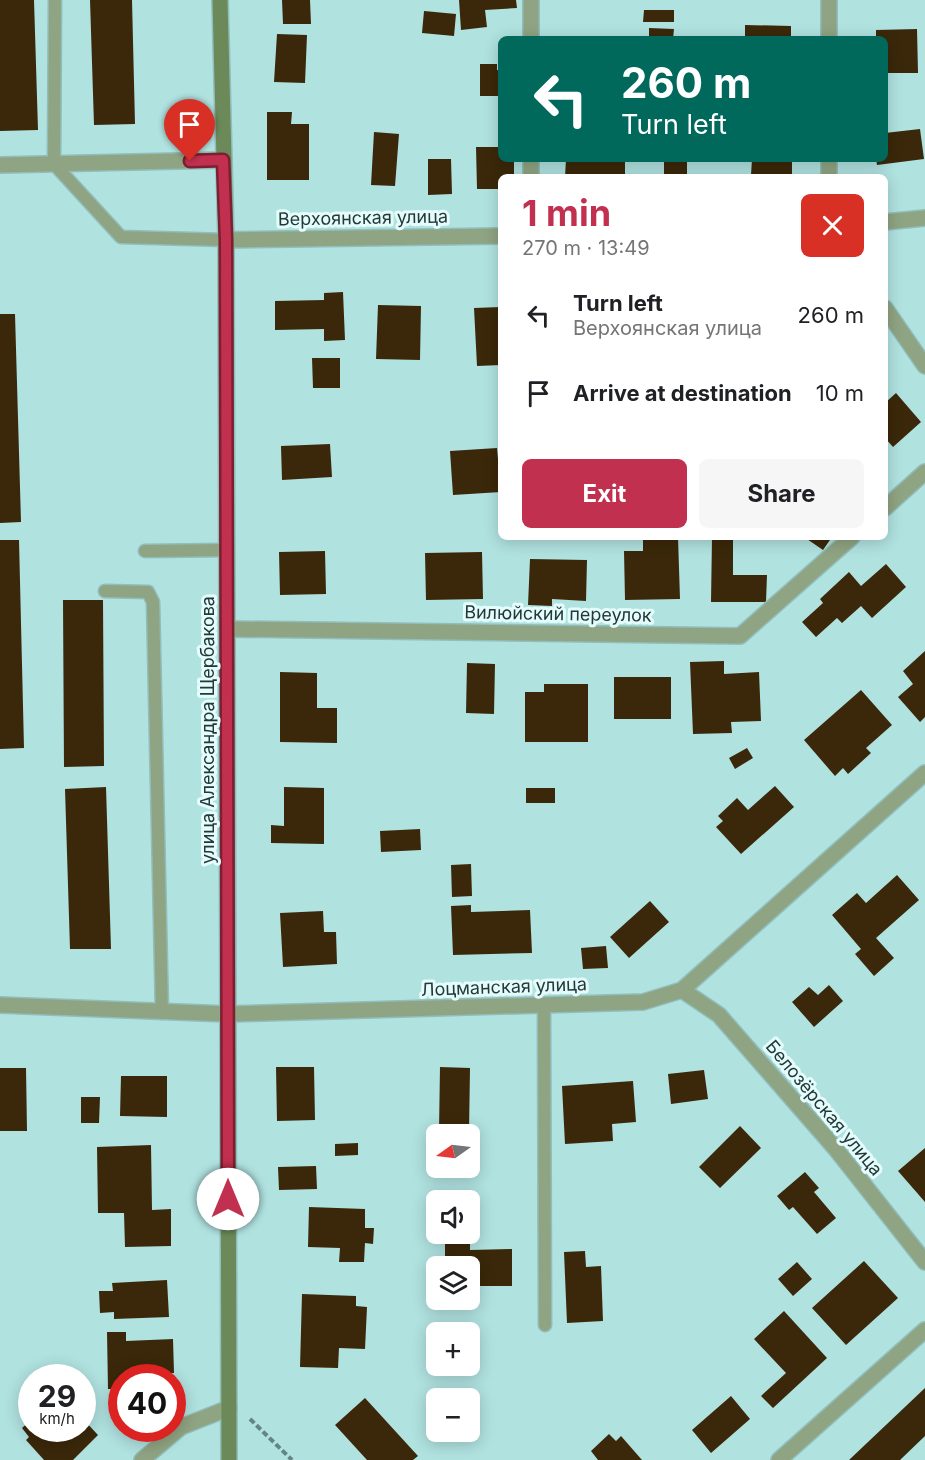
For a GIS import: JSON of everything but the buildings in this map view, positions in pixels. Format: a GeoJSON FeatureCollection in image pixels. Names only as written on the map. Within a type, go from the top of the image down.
{"type":"FeatureCollection","features":[{"type":"Feature","properties":{"kind":"street","name":"улица Александра Щербакова"},"geometry":{"type":"LineString","coordinates":[[220,0],[226,240],[229,1460]]}},
{"type":"Feature","properties":{"kind":"street"},"geometry":{"type":"LineString","coordinates":[[531,0],[531,36]]}},
{"type":"Feature","properties":{"kind":"street"},"geometry":{"type":"LineString","coordinates":[[829,0],[829,36]]}},
{"type":"Feature","properties":{"kind":"street"},"geometry":{"type":"LineString","coordinates":[[0,165],[223,160]]}},
{"type":"Feature","properties":{"kind":"street"},"geometry":{"type":"LineString","coordinates":[[888,222],[925,218]]}},
{"type":"Feature","properties":{"kind":"street","name":"Верхоянская улица"},"geometry":{"type":"LineString","coordinates":[[226,240],[498,236]]}},
{"type":"Feature","properties":{"kind":"street"},"geometry":{"type":"LineString","coordinates":[[888,312],[925,366]]}},
{"type":"Feature","properties":{"kind":"street"},"geometry":{"type":"LineString","coordinates":[[888,505],[925,472]]}},
{"type":"Feature","properties":{"kind":"street","name":"Вилюйский переулок"},"geometry":{"type":"LineString","coordinates":[[227,629],[740,636],[849,540]]}},
{"type":"Feature","properties":{"kind":"street","name":"Лоцманская улица"},"geometry":{"type":"LineString","coordinates":[[0,1005],[228,1014],[643,1002],[682,990],[925,773]]}},
{"type":"Feature","properties":{"kind":"street","name":"Белозёрская улица"},"geometry":{"type":"LineString","coordinates":[[682,990],[719,1015],[835,1148],[925,1262]]}},
{"type":"Feature","properties":{"kind":"street"},"geometry":{"type":"LineString","coordinates":[[779,1460],[925,1330]]}},
{"type":"Feature","properties":{"kind":"street"},"geometry":{"type":"LineString","coordinates":[[142,1460],[181,1427],[229,1408]]}},
{"type":"Feature","properties":{"kind":"lane"},"geometry":{"type":"LineString","coordinates":[[55,0],[54,164],[121,237],[226,240]]}},
{"type":"Feature","properties":{"kind":"lane"},"geometry":{"type":"LineString","coordinates":[[145,552],[227,550]]}},
{"type":"Feature","properties":{"kind":"lane"},"geometry":{"type":"LineString","coordinates":[[105,591],[148,591],[153,602],[162,1013]]}},
{"type":"Feature","properties":{"kind":"lane"},"geometry":{"type":"LineString","coordinates":[[544,1005],[545,1325]]}},
{"type":"Feature","properties":{"kind":"path"},"geometry":{"type":"LineString","coordinates":[[229,1408],[255,1421],[292,1460]]}},
{"type":"Feature","properties":{"kind":"route"},"geometry":{"type":"LineString","coordinates":[[190,161],[223,160],[226,240],[228,1199]]}}]}
